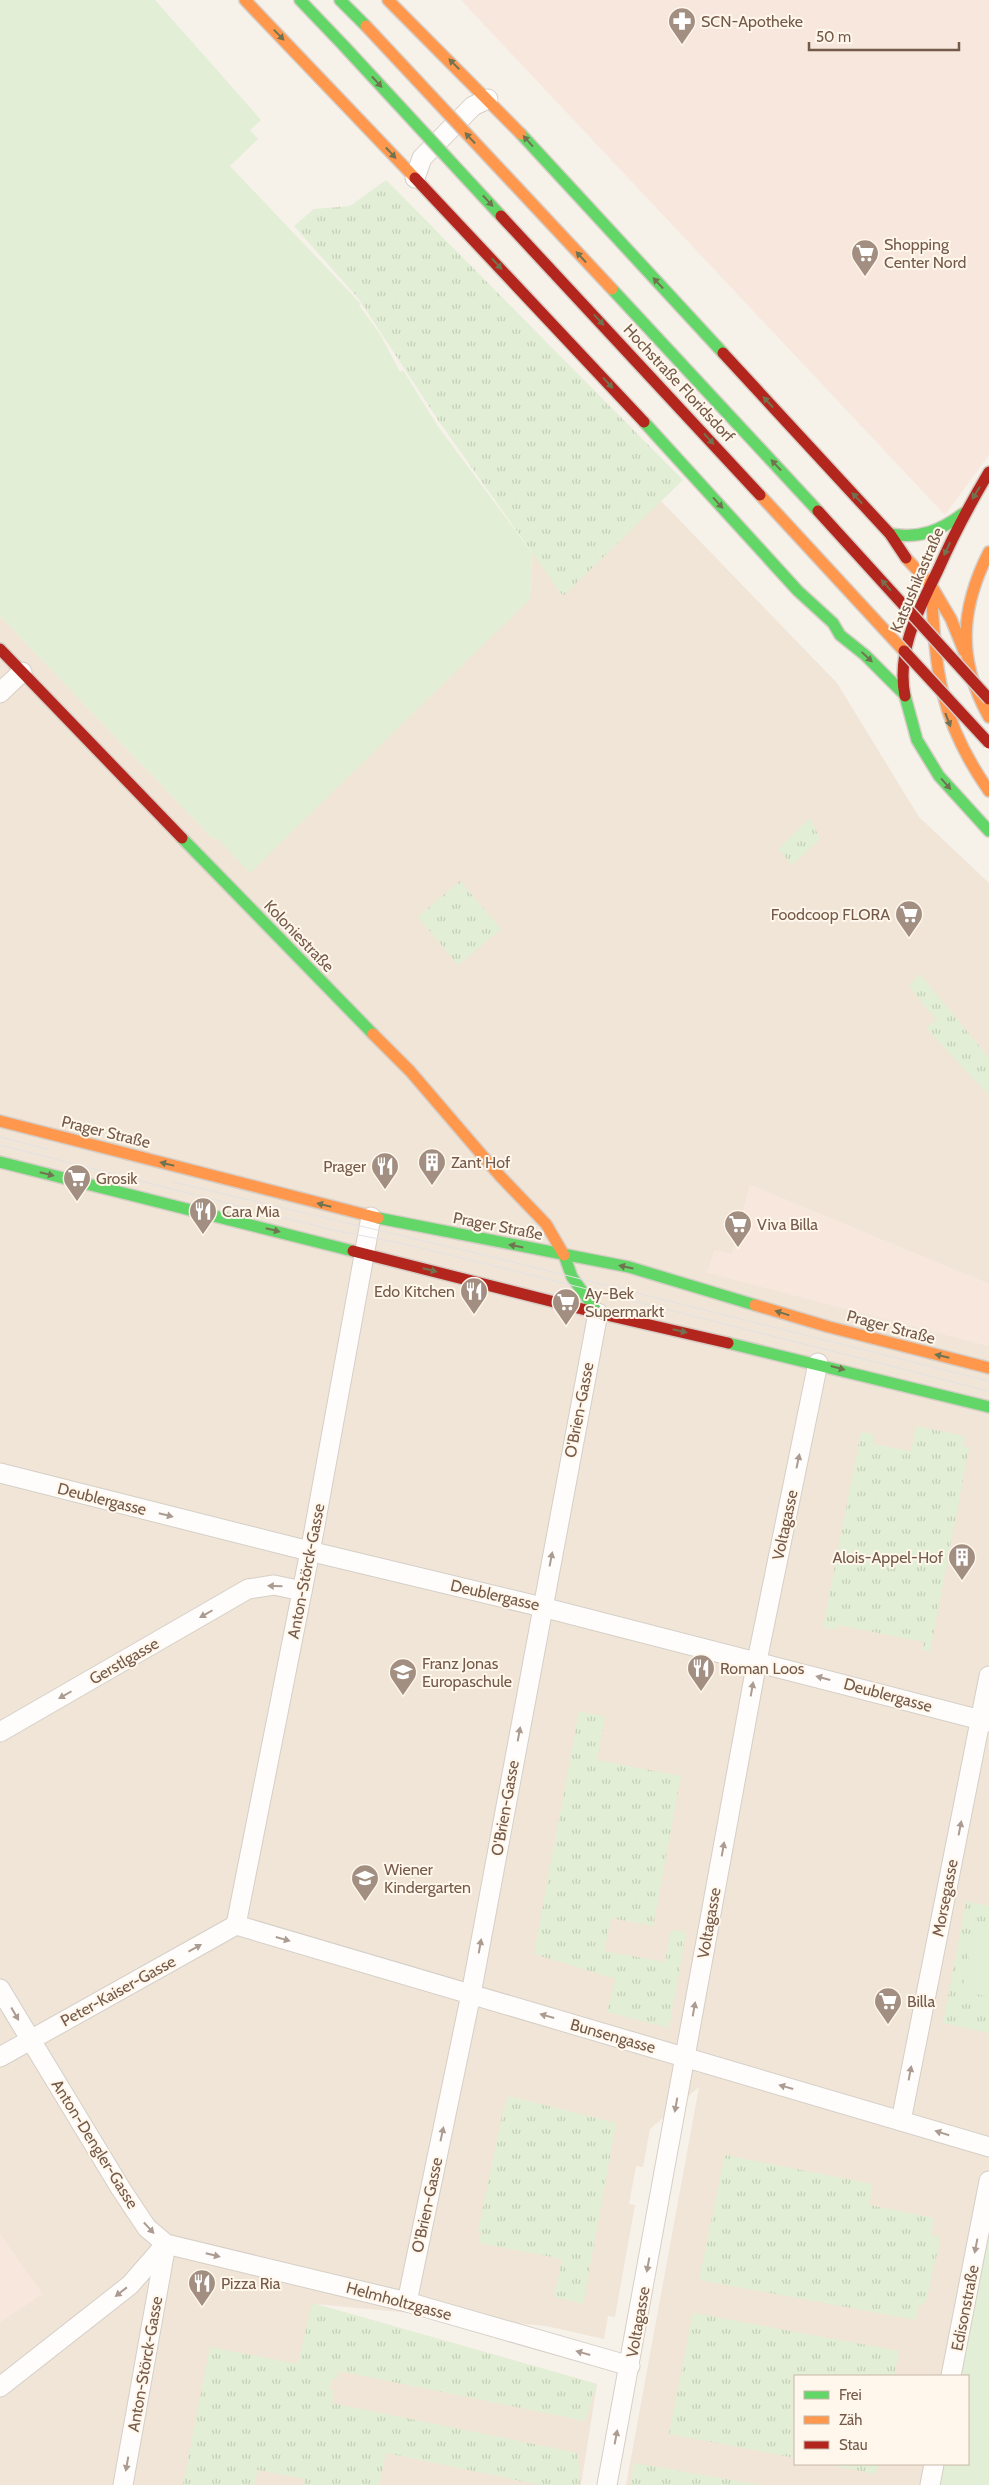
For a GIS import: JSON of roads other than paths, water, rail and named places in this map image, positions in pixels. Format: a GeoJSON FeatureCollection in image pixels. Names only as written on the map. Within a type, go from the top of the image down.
{"type":"FeatureCollection","features":[{"type":"Feature","properties":{"kind":"main road"},"geometry":{"type":"LineString","coordinates":[[246,0],[596,370],[798,591],[833,623],[840,635],[865,655],[904,694]]}},
{"type":"Feature","properties":{"kind":"main road","name":"Hochstraße Floridsdorf"},"geometry":{"type":"LineString","coordinates":[[300,0],[989,743]]}},
{"type":"Feature","properties":{"kind":"main road","name":"Hochstraße Floridsdorf"},"geometry":{"type":"LineString","coordinates":[[340,0],[820,513],[989,699]]}},
{"type":"Feature","properties":{"kind":"main road"},"geometry":{"type":"LineString","coordinates":[[388,0],[488,99],[890,534],[907,560],[930,585],[952,619],[964,651],[975,691],[989,717]]}},
{"type":"Feature","properties":{"kind":"main road","name":"Katsushikastraße"},"geometry":{"type":"LineString","coordinates":[[989,472],[964,513],[930,585],[907,640],[903,665],[904,694],[909,719],[926,757],[939,776],[989,832]]}},
{"type":"Feature","properties":{"kind":"main road"},"geometry":{"type":"LineString","coordinates":[[890,534],[915,537],[934,534],[964,513]]}},
{"type":"Feature","properties":{"kind":"main road"},"geometry":{"type":"LineString","coordinates":[[964,651],[972,594],[981,565],[989,552]]}},
{"type":"Feature","properties":{"kind":"main road"},"geometry":{"type":"LineString","coordinates":[[930,585],[937,674],[945,711],[963,752],[989,790]]}},
{"type":"Feature","properties":{"kind":"main road"},"geometry":{"type":"LineString","coordinates":[[874,637],[907,640],[934,634],[952,619],[972,594]]}},
{"type":"Feature","properties":{"kind":"main road"},"geometry":{"type":"LineString","coordinates":[[833,623],[847,625]]}},
{"type":"Feature","properties":{"kind":"main road","name":"Koloniestraße"},"geometry":{"type":"LineString","coordinates":[[0,649],[297,958],[410,1072],[500,1176],[546,1224],[564,1255],[572,1277],[598,1313]]}},
{"type":"Feature","properties":{"kind":"main road","name":"Prager Straße"},"geometry":{"type":"LineString","coordinates":[[0,1121],[371,1217],[629,1267],[828,1327],[989,1368]]}},
{"type":"Feature","properties":{"kind":"main road"},"geometry":{"type":"LineString","coordinates":[[0,1162],[598,1313],[818,1363],[989,1407]]}},
{"type":"Feature","properties":{"kind":"street"},"geometry":{"type":"LineString","coordinates":[[415,178],[422,158],[472,106],[488,99]]}},
{"type":"Feature","properties":{"kind":"street"},"geometry":{"type":"LineString","coordinates":[[0,693],[22,672]]}},
{"type":"Feature","properties":{"kind":"street","name":"Anton-Störck-Gasse"},"geometry":{"type":"LineString","coordinates":[[236,1925],[302,1591],[366,1254],[371,1217]]}},
{"type":"Feature","properties":{"kind":"street","name":"O'Brien-Gasse"},"geometry":{"type":"LineString","coordinates":[[407,2302],[471,1994],[598,1313]]}},
{"type":"Feature","properties":{"kind":"street","name":"Voltagasse"},"geometry":{"type":"LineString","coordinates":[[607,2485],[757,1661],[818,1363]]}},
{"type":"Feature","properties":{"kind":"street","name":"Deublergasse"},"geometry":{"type":"LineString","coordinates":[[0,1474],[309,1551],[542,1606],[985,1721]]}},
{"type":"Feature","properties":{"kind":"street","name":"Gerstlgasse"},"geometry":{"type":"LineString","coordinates":[[0,1732],[248,1589],[274,1585],[302,1591]]}},
{"type":"Feature","properties":{"kind":"street","name":"Morsegasse"},"geometry":{"type":"LineString","coordinates":[[901,2120],[985,1721],[989,1676]]}},
{"type":"Feature","properties":{"kind":"street","name":"Bunsengasse"},"geometry":{"type":"LineString","coordinates":[[236,1925],[989,2147]]}},
{"type":"Feature","properties":{"kind":"street","name":"Peter-Kaiser-Gasse"},"geometry":{"type":"LineString","coordinates":[[0,2057],[236,1925]]}},
{"type":"Feature","properties":{"kind":"street","name":"Anton-Dengler-Gasse"},"geometry":{"type":"LineString","coordinates":[[0,1989],[29,2040],[147,2228],[166,2244]]}},
{"type":"Feature","properties":{"kind":"street","name":"Edisonstraße"},"geometry":{"type":"LineString","coordinates":[[951,2375],[989,2181]]}},
{"type":"Feature","properties":{"kind":"street"},"geometry":{"type":"LineString","coordinates":[[0,2387],[130,2285],[166,2244]]}},
{"type":"Feature","properties":{"kind":"street","name":"Anton-Störck-Gasse"},"geometry":{"type":"LineString","coordinates":[[123,2485],[166,2244]]}},
{"type":"Feature","properties":{"kind":"street","name":"Helmholtzgasse"},"geometry":{"type":"LineString","coordinates":[[166,2244],[407,2302],[630,2366]]}},
{"type":"Feature","properties":{"kind":"street"},"geometry":{"type":"LineString","coordinates":[[930,2485],[934,2465]]}},
{"type":"Feature","properties":{"kind":"tram line"},"geometry":{"type":"LineString","coordinates":[[0,1137],[50,1150]]}},
{"type":"Feature","properties":{"kind":"tram line"},"geometry":{"type":"LineString","coordinates":[[0,1145],[329,1229],[409,1245],[989,1391]]}},
{"type":"Feature","properties":{"kind":"tram line"},"geometry":{"type":"LineString","coordinates":[[173,1182],[501,1259],[989,1381]]}},
{"type":"Feature","properties":{"kind":"place","name":"SCN-Apotheke"},"geometry":{"type":"Point","coordinates":[682,45]}},
{"type":"Feature","properties":{"kind":"place","name":"Shopping Center Nord"},"geometry":{"type":"Point","coordinates":[865,277]}},
{"type":"Feature","properties":{"kind":"place","name":"Foodcoop FLORA"},"geometry":{"type":"Point","coordinates":[909,938]}},
{"type":"Feature","properties":{"kind":"place","name":"Zant Hof"},"geometry":{"type":"Point","coordinates":[432,1186]}},
{"type":"Feature","properties":{"kind":"place","name":"Prager"},"geometry":{"type":"Point","coordinates":[385,1190]}},
{"type":"Feature","properties":{"kind":"place","name":"Grosik"},"geometry":{"type":"Point","coordinates":[77,1202]}},
{"type":"Feature","properties":{"kind":"place","name":"Cara Mia"},"geometry":{"type":"Point","coordinates":[203,1235]}},
{"type":"Feature","properties":{"kind":"place","name":"Viva Billa"},"geometry":{"type":"Point","coordinates":[738,1248]}},
{"type":"Feature","properties":{"kind":"place","name":"Edo Kitchen"},"geometry":{"type":"Point","coordinates":[474,1315]}},
{"type":"Feature","properties":{"kind":"place","name":"Ay-Bek Supermarkt"},"geometry":{"type":"Point","coordinates":[566,1326]}},
{"type":"Feature","properties":{"kind":"place","name":"Alois-Appel-Hof"},"geometry":{"type":"Point","coordinates":[962,1581]}},
{"type":"Feature","properties":{"kind":"place","name":"Roman Loos"},"geometry":{"type":"Point","coordinates":[701,1692]}},
{"type":"Feature","properties":{"kind":"place","name":"Franz Jonas Europaschule"},"geometry":{"type":"Point","coordinates":[403,1696]}},
{"type":"Feature","properties":{"kind":"place","name":"Wiener Kindergarten"},"geometry":{"type":"Point","coordinates":[365,1902]}},
{"type":"Feature","properties":{"kind":"place","name":"Billa"},"geometry":{"type":"Point","coordinates":[888,2025]}},
{"type":"Feature","properties":{"kind":"place","name":"Pizza Ria"},"geometry":{"type":"Point","coordinates":[202,2307]}}]}
